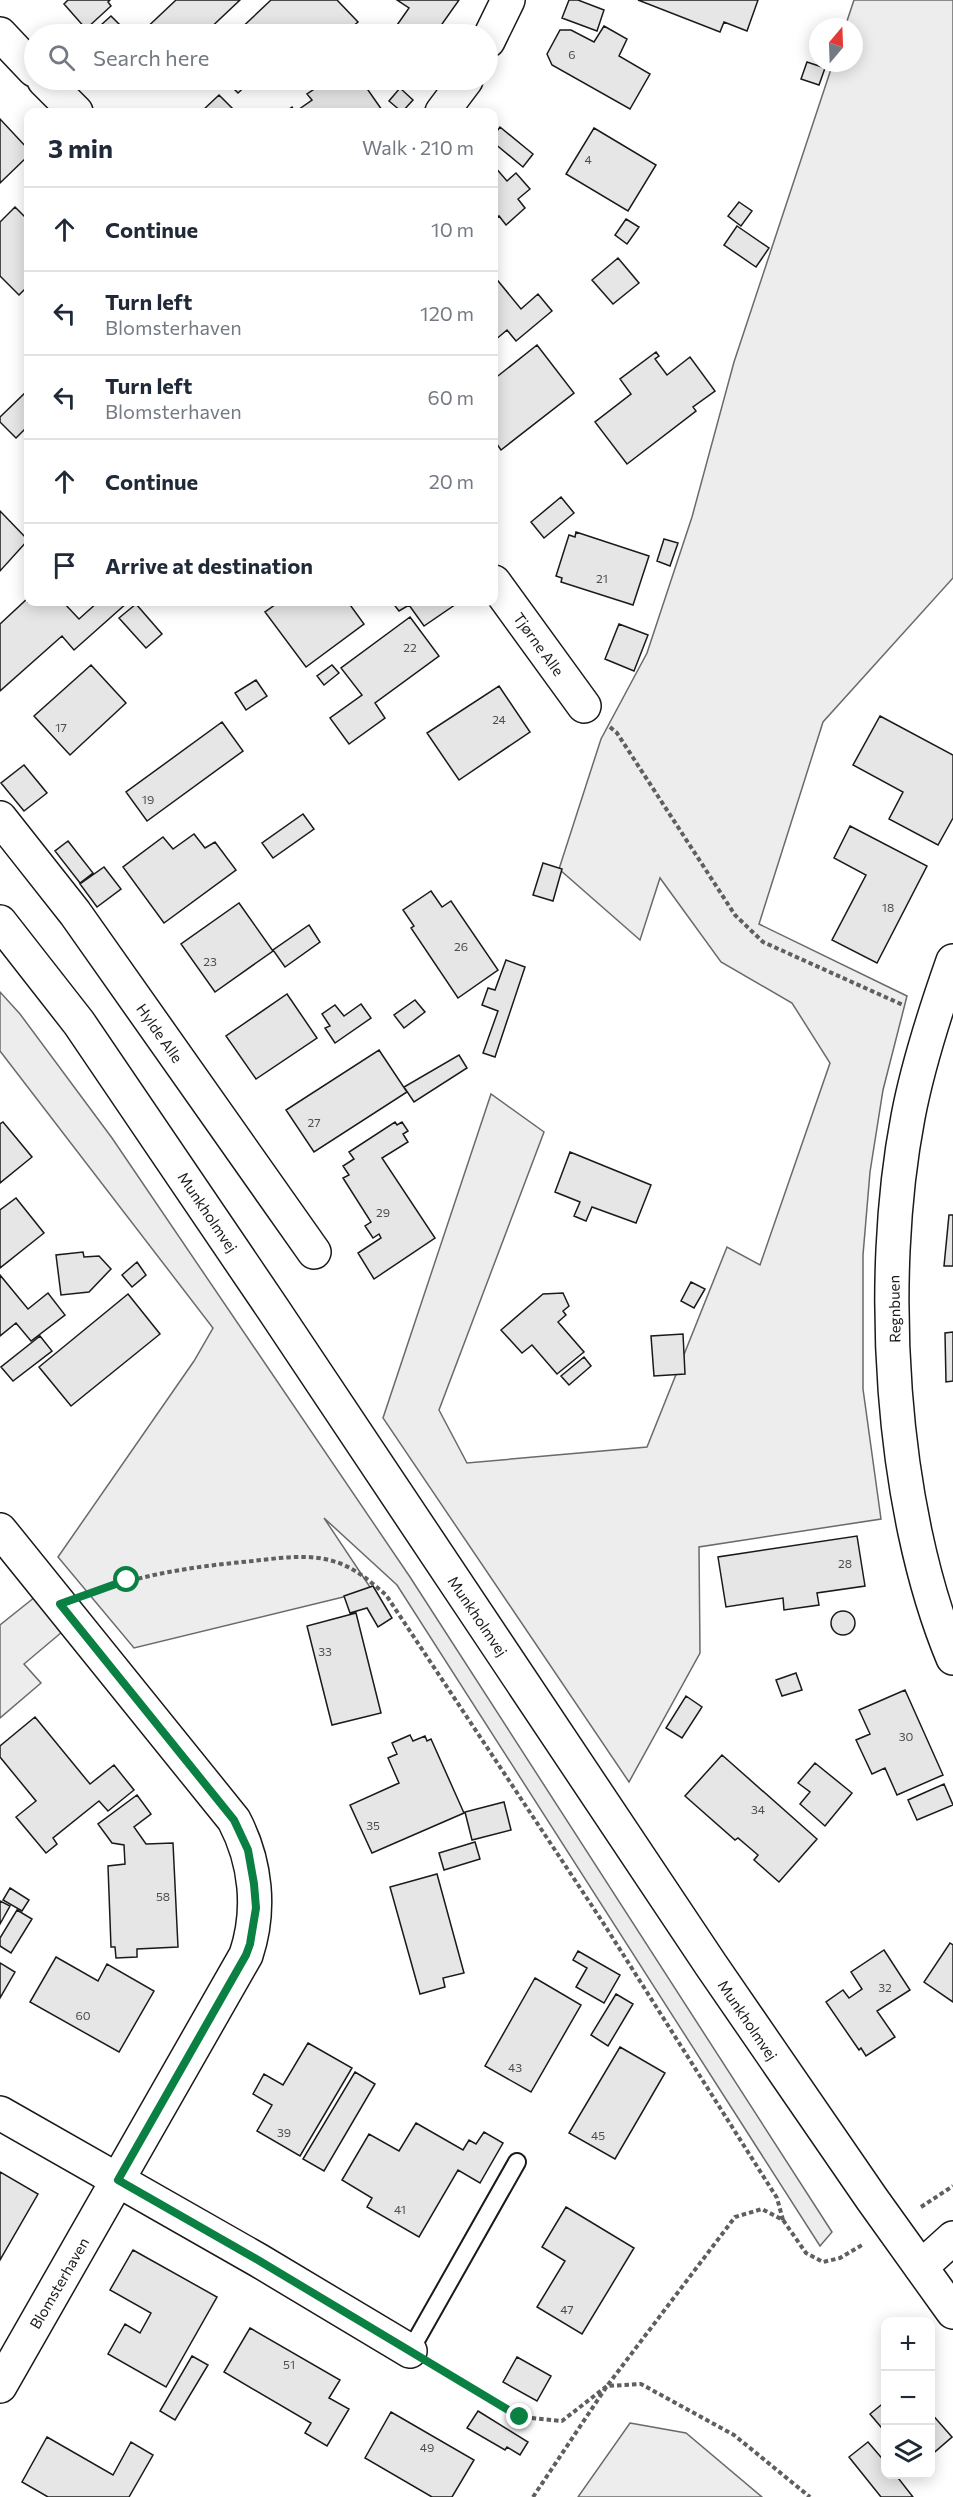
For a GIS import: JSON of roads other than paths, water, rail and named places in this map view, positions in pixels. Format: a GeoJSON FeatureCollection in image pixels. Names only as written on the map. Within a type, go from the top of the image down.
{"type":"FeatureCollection","features":[{"type":"Feature","properties":{"kind":"street"},"geometry":{"type":"LineString","coordinates":[[496,24],[508,0]]}},
{"type":"Feature","properties":{"kind":"street"},"geometry":{"type":"LineString","coordinates":[[0,34],[24,59]]}},
{"type":"Feature","properties":{"kind":"street"},"geometry":{"type":"LineString","coordinates":[[54,90],[72,108]]}},
{"type":"Feature","properties":{"kind":"street"},"geometry":{"type":"LineString","coordinates":[[445,108],[458,90]]}},
{"type":"Feature","properties":{"kind":"street","name":"Tjørne Alle"},"geometry":{"type":"LineString","coordinates":[[498,588],[584,706]]}},
{"type":"Feature","properties":{"kind":"street","name":"Hylde Alle"},"geometry":{"type":"LineString","coordinates":[[0,818],[75,913],[314,1252]]}},
{"type":"Feature","properties":{"kind":"street","name":"Munkholmvej"},"geometry":{"type":"LineString","coordinates":[[0,922],[79,1023],[711,1965],[953,2312]]}},
{"type":"Feature","properties":{"kind":"street","name":"Regnbuen"},"geometry":{"type":"LineString","coordinates":[[953,961],[933,1018],[908,1118],[898,1184],[892,1251],[896,1397],[912,1517],[930,1591],[953,1658]]}},
{"type":"Feature","properties":{"kind":"street","name":"Blomsterhaven"},"geometry":{"type":"LineString","coordinates":[[0,1530],[234,1820],[248,1850],[256,1908],[246,1955],[0,2386]]}},
{"type":"Feature","properties":{"kind":"street"},"geometry":{"type":"LineString","coordinates":[[0,2113],[410,2351]]}},
{"type":"Feature","properties":{"kind":"street"},"geometry":{"type":"LineString","coordinates":[[921,2267],[953,2238]]}},
{"type":"Feature","properties":{"kind":"lane"},"geometry":{"type":"LineString","coordinates":[[410,2351],[518,2162]]}}]}
